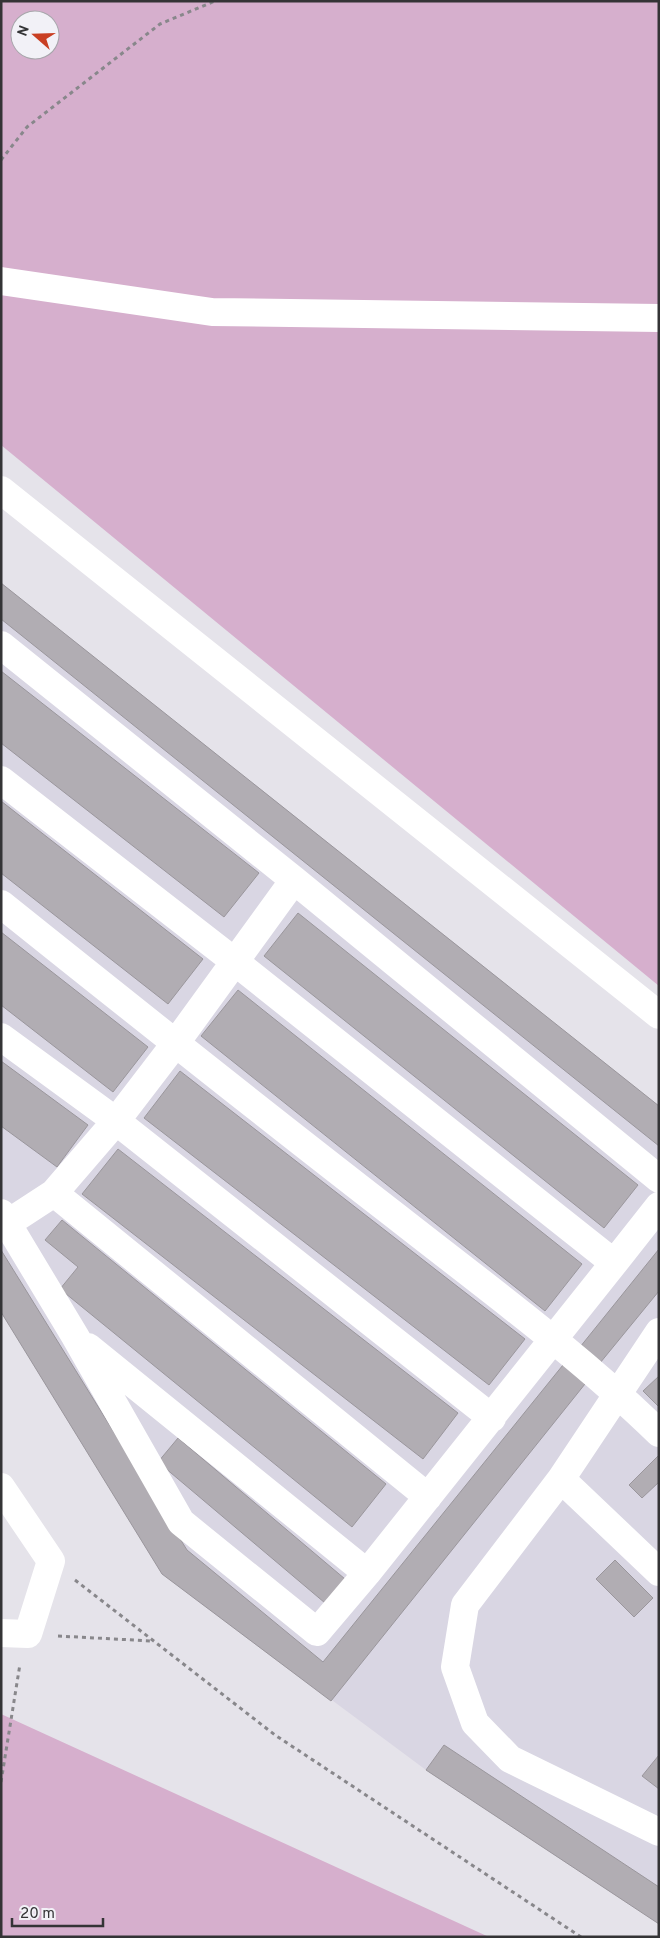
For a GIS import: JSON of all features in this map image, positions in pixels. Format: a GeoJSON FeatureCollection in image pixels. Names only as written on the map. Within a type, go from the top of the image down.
{"type":"FeatureCollection","features":[{"type":"Feature","properties":{"kind":"street"},"geometry":{"type":"LineString","coordinates":[[1,282],[212,312],[659,318]]}},
{"type":"Feature","properties":{"kind":"street"},"geometry":{"type":"LineString","coordinates":[[1,490],[659,1015]]}},
{"type":"Feature","properties":{"kind":"street"},"geometry":{"type":"LineString","coordinates":[[1,645],[294,880],[659,1179]]}},
{"type":"Feature","properties":{"kind":"street"},"geometry":{"type":"LineString","coordinates":[[1,780],[234,961],[614,1263]]}},
{"type":"Feature","properties":{"kind":"street"},"geometry":{"type":"LineString","coordinates":[[294,880],[175,1044],[116,1121],[54,1194],[5,1218],[75,1336],[180,1522],[317,1632],[368,1573],[659,1206]]}},
{"type":"Feature","properties":{"kind":"street"},"geometry":{"type":"LineString","coordinates":[[1,904],[175,1044],[618,1392],[659,1433]]}},
{"type":"Feature","properties":{"kind":"street"},"geometry":{"type":"LineString","coordinates":[[1,1037],[116,1121],[492,1418]]}},
{"type":"Feature","properties":{"kind":"street"},"geometry":{"type":"LineString","coordinates":[[54,1194],[428,1497]]}},
{"type":"Feature","properties":{"kind":"street"},"geometry":{"type":"LineString","coordinates":[[659,1332],[561,1479],[465,1605],[455,1667],[476,1723],[510,1760],[659,1832]]}},
{"type":"Feature","properties":{"kind":"street"},"geometry":{"type":"LineString","coordinates":[[75,1336],[368,1573]]}},
{"type":"Feature","properties":{"kind":"street"},"geometry":{"type":"LineString","coordinates":[[561,1479],[659,1572]]}},
{"type":"Feature","properties":{"kind":"street"},"geometry":{"type":"LineString","coordinates":[[1,1487],[51,1561],[14,1633]]}},
{"type":"Feature","properties":{"kind":"path"},"geometry":{"type":"LineString","coordinates":[[1,160],[27,127],[160,24],[215,1]]}},
{"type":"Feature","properties":{"kind":"path"},"geometry":{"type":"LineString","coordinates":[[51,1561],[275,1735],[580,1937]]}},
{"type":"Feature","properties":{"kind":"path"},"geometry":{"type":"LineString","coordinates":[[1,1782],[22,1652],[14,1633],[153,1641]]}},
{"type":"Feature","properties":{"kind":"shaded area"},"geometry":{"type":"Polygon","coordinates":[[[1,1],[659,1],[659,986],[1,445],[1,1]]]}},
{"type":"Feature","properties":{"kind":"shaded area"},"geometry":{"type":"Polygon","coordinates":[[[1,583],[659,1106],[659,1924],[426,1770],[162,1574],[1,1312],[1,583]]]}},
{"type":"Feature","properties":{"kind":"shaded area"},"geometry":{"type":"Polygon","coordinates":[[[1,1714],[489,1937],[1,1937],[1,1714]]]}},
{"type":"Feature","properties":{"kind":"building"},"geometry":{"type":"Polygon","coordinates":[[[1,583],[659,1106],[659,1146],[1,619],[1,583]]]}},
{"type":"Feature","properties":{"kind":"building"},"geometry":{"type":"Polygon","coordinates":[[[1,671],[259,873],[224,917],[1,743],[1,671]]]}},
{"type":"Feature","properties":{"kind":"building"},"geometry":{"type":"Polygon","coordinates":[[[1,801],[203,959],[168,1004],[1,873],[1,801]]]}},
{"type":"Feature","properties":{"kind":"building"},"geometry":{"type":"Polygon","coordinates":[[[298,913],[638,1185],[604,1228],[264,956],[298,913]]]}},
{"type":"Feature","properties":{"kind":"building"},"geometry":{"type":"Polygon","coordinates":[[[1,932],[148,1047],[113,1092],[1,1005],[1,932]]]}},
{"type":"Feature","properties":{"kind":"building"},"geometry":{"type":"Polygon","coordinates":[[[238,990],[582,1264],[545,1311],[201,1036],[238,990]]]}},
{"type":"Feature","properties":{"kind":"building"},"geometry":{"type":"Polygon","coordinates":[[[1,1061],[88,1125],[57,1167],[1,1126],[1,1061]]]}},
{"type":"Feature","properties":{"kind":"building"},"geometry":{"type":"Polygon","coordinates":[[[180,1071],[525,1339],[489,1385],[144,1118],[180,1071]]]}},
{"type":"Feature","properties":{"kind":"building"},"geometry":{"type":"Polygon","coordinates":[[[118,1149],[458,1413],[423,1459],[82,1194],[118,1149]]]}},
{"type":"Feature","properties":{"kind":"building"},"geometry":{"type":"Polygon","coordinates":[[[62,1220],[386,1484],[352,1527],[60,1289],[78,1267],[45,1240],[62,1220]]]}},
{"type":"Feature","properties":{"kind":"building"},"geometry":{"type":"Polygon","coordinates":[[[659,1249],[659,1291],[600,1363],[580,1347],[659,1249]]]}},
{"type":"Feature","properties":{"kind":"building"},"geometry":{"type":"Polygon","coordinates":[[[1,1250],[187,1550],[323,1662],[567,1360],[589,1379],[331,1701],[162,1574],[1,1312],[1,1250]]]}},
{"type":"Feature","properties":{"kind":"building"},"geometry":{"type":"Polygon","coordinates":[[[659,1376],[659,1407],[643,1391],[659,1376]]]}},
{"type":"Feature","properties":{"kind":"building"},"geometry":{"type":"Polygon","coordinates":[[[178,1438],[345,1579],[325,1603],[158,1462],[178,1438]]]}},
{"type":"Feature","properties":{"kind":"building"},"geometry":{"type":"Polygon","coordinates":[[[659,1455],[659,1482],[642,1498],[629,1485],[659,1455]]]}},
{"type":"Feature","properties":{"kind":"building"},"geometry":{"type":"Polygon","coordinates":[[[615,1560],[653,1598],[634,1617],[596,1579],[615,1560]]]}},
{"type":"Feature","properties":{"kind":"building"},"geometry":{"type":"Polygon","coordinates":[[[444,1745],[659,1887],[659,1924],[426,1770],[444,1745]]]}},
{"type":"Feature","properties":{"kind":"building"},"geometry":{"type":"Polygon","coordinates":[[[659,1755],[659,1789],[642,1776],[659,1755]]]}}]}
